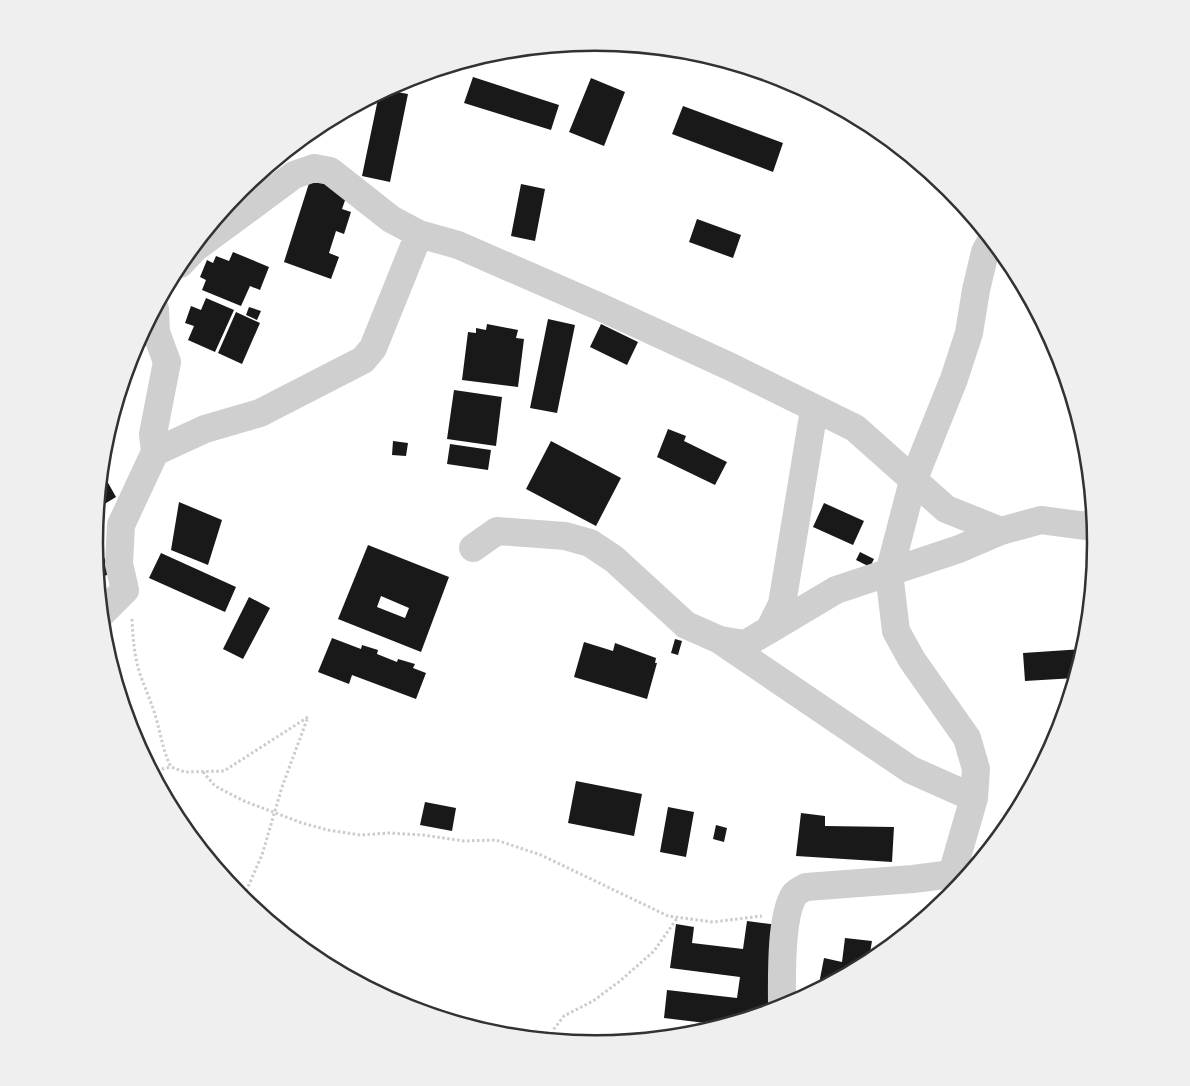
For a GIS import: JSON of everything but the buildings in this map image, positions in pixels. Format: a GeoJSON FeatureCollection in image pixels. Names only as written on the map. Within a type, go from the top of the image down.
{"type":"FeatureCollection","features":[{"type":"Feature","properties":{"kind":"street"},"geometry":{"type":"LineString","coordinates":[[212,236],[294,175],[314,168],[330,171],[391,219],[420,234],[458,245],[598,306],[731,367],[814,410],[855,428],[946,509],[1001,531]]}},
{"type":"Feature","properties":{"kind":"street"},"geometry":{"type":"LineString","coordinates":[[271,173],[294,175]]}},
{"type":"Feature","properties":{"kind":"street"},"geometry":{"type":"LineString","coordinates":[[155,452],[205,430],[260,413],[363,360],[373,348],[420,234]]}},
{"type":"Feature","properties":{"kind":"street"},"geometry":{"type":"LineString","coordinates":[[962,870],[974,798],[976,769],[967,738],[912,660],[896,631],[889,573],[913,481],[954,379],[969,333],[976,290],[984,252],[987,247]]}},
{"type":"Feature","properties":{"kind":"street"},"geometry":{"type":"LineString","coordinates":[[107,608],[125,590],[119,564],[121,525],[155,452],[153,434],[167,362],[156,332],[156,323]]}},
{"type":"Feature","properties":{"kind":"street"},"geometry":{"type":"LineString","coordinates":[[769,630],[782,604],[814,410]]}},
{"type":"Feature","properties":{"kind":"street"},"geometry":{"type":"LineString","coordinates":[[720,640],[746,644],[836,590],[959,549],[1001,531],[1041,520],[1086,526]]}},
{"type":"Feature","properties":{"kind":"street"},"geometry":{"type":"LineString","coordinates":[[473,548],[497,530],[565,536],[590,543],[614,559],[686,625],[720,640],[911,770],[974,798]]}},
{"type":"Feature","properties":{"kind":"street"},"geometry":{"type":"LineString","coordinates":[[782,997],[783,939],[789,908],[794,894],[806,887],[913,879],[961,871]]}},
{"type":"Feature","properties":{"kind":"path"},"geometry":{"type":"LineString","coordinates":[[125,590],[132,611],[133,642],[140,674],[148,691],[164,753],[171,767]]}},
{"type":"Feature","properties":{"kind":"path"},"geometry":{"type":"LineString","coordinates":[[159,770],[171,767],[185,772],[224,772],[308,717],[282,787],[262,855],[246,890]]}},
{"type":"Feature","properties":{"kind":"path"},"geometry":{"type":"LineString","coordinates":[[203,772],[216,786],[244,801],[274,813],[328,830],[360,835],[390,833],[423,834],[464,841],[496,840],[541,855],[668,916],[714,922],[774,914],[789,908]]}},
{"type":"Feature","properties":{"kind":"path"},"geometry":{"type":"LineString","coordinates":[[553,1033],[564,1016],[593,1001],[620,981],[654,951],[678,917]]}}]}
